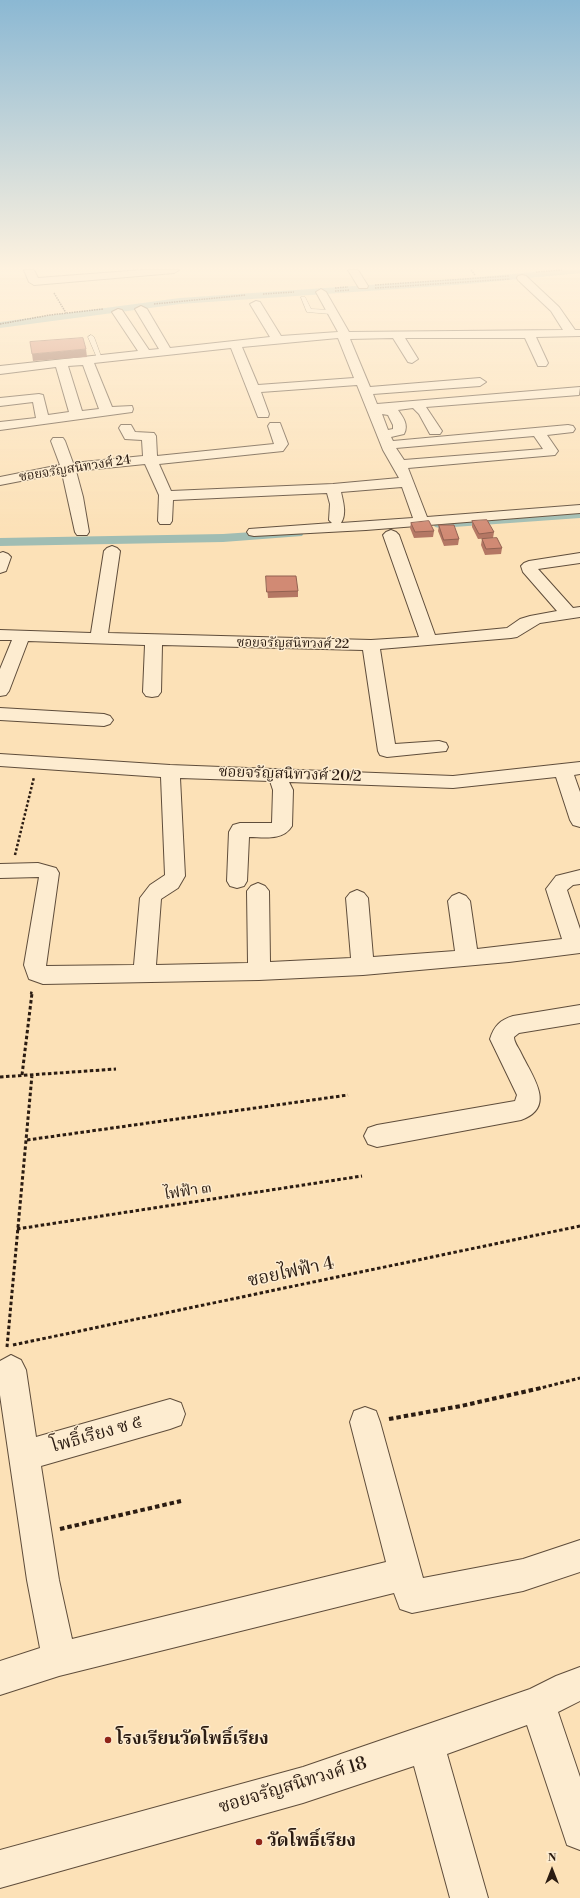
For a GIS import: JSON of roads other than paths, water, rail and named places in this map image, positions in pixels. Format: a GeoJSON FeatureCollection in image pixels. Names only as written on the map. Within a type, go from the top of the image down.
{"type":"FeatureCollection","features":[{"type":"Feature","properties":{"kind":"street"},"geometry":{"type":"LineString","coordinates":[[0,370],[96,359]]}},
{"type":"Feature","properties":{"kind":"street"},"geometry":{"type":"LineString","coordinates":[[241,359],[263,414]]}},
{"type":"Feature","properties":{"kind":"street"},"geometry":{"type":"LineString","coordinates":[[353,359],[386,440],[402,472],[421,521]]}},
{"type":"Feature","properties":{"kind":"street"},"geometry":{"type":"LineString","coordinates":[[540,359],[542,363]]}},
{"type":"Feature","properties":{"kind":"street"},"geometry":{"type":"LineString","coordinates":[[87,360],[107,412]]}},
{"type":"Feature","properties":{"kind":"street"},"geometry":{"type":"LineString","coordinates":[[61,363],[76,416]]}},
{"type":"Feature","properties":{"kind":"street"},"geometry":{"type":"LineString","coordinates":[[253,389],[480,382]]}},
{"type":"Feature","properties":{"kind":"street"},"geometry":{"type":"LineString","coordinates":[[374,409],[416,404],[579,391]]}},
{"type":"Feature","properties":{"kind":"street"},"geometry":{"type":"LineString","coordinates":[[0,402],[39,398],[43,421],[0,426]]}},
{"type":"Feature","properties":{"kind":"street"},"geometry":{"type":"LineString","coordinates":[[416,404],[424,412],[435,431]]}},
{"type":"Feature","properties":{"kind":"street"},"geometry":{"type":"LineString","coordinates":[[49,419],[127,409]]}},
{"type":"Feature","properties":{"kind":"street"},"geometry":{"type":"LineString","coordinates":[[374,409],[393,412],[400,425],[399,431],[386,440]]}},
{"type":"Feature","properties":{"kind":"street","name":"ซอยจรัญสนิทวงศ์ 24"},"geometry":{"type":"LineString","coordinates":[[0,481],[69,468],[278,448],[281,444],[275,426]]}},
{"type":"Feature","properties":{"kind":"street"},"geometry":{"type":"LineString","coordinates":[[126,428],[130,436],[149,436],[151,460],[166,494],[165,521]]}},
{"type":"Feature","properties":{"kind":"street"},"geometry":{"type":"LineString","coordinates":[[386,440],[568,429]]}},
{"type":"Feature","properties":{"kind":"street"},"geometry":{"type":"LineString","coordinates":[[348,475],[402,472],[550,452],[551,451],[538,432]]}},
{"type":"Feature","properties":{"kind":"street"},"geometry":{"type":"LineString","coordinates":[[58,440],[69,468],[79,502],[82,532]]}},
{"type":"Feature","properties":{"kind":"street"},"geometry":{"type":"LineString","coordinates":[[166,494],[176,496],[333,488],[402,472]]}},
{"type":"Feature","properties":{"kind":"street"},"geometry":{"type":"LineString","coordinates":[[333,488],[337,504],[336,520]]}},
{"type":"Feature","properties":{"kind":"street"},"geometry":{"type":"LineString","coordinates":[[254,532],[330,529],[580,509]]}},
{"type":"Feature","properties":{"kind":"street"},"geometry":{"type":"LineString","coordinates":[[391,535],[429,641]]}},
{"type":"Feature","properties":{"kind":"street"},"geometry":{"type":"LineString","coordinates":[[99,638],[112,551]]}},
{"type":"Feature","properties":{"kind":"street"},"geometry":{"type":"LineString","coordinates":[[575,613],[529,569],[529,566],[533,564],[580,558]]}},
{"type":"Feature","properties":{"kind":"street","name":"ซอยจรัญสนิทวงศ์ 22"},"geometry":{"type":"LineString","coordinates":[[0,635],[371,645],[512,633],[526,622],[575,613]]}},
{"type":"Feature","properties":{"kind":"street"},"geometry":{"type":"LineString","coordinates":[[0,691],[22,636]]}},
{"type":"Feature","properties":{"kind":"street"},"geometry":{"type":"LineString","coordinates":[[152,692],[154,640]]}},
{"type":"Feature","properties":{"kind":"street"},"geometry":{"type":"LineString","coordinates":[[371,645],[387,751],[439,747]]}},
{"type":"Feature","properties":{"kind":"street"},"geometry":{"type":"LineString","coordinates":[[0,714],[104,720]]}},
{"type":"Feature","properties":{"kind":"street","name":"ซอยจรัญสนิทวงศ์ 20/2"},"geometry":{"type":"LineString","coordinates":[[0,760],[170,771],[452,782],[571,769]]}},
{"type":"Feature","properties":{"kind":"street"},"geometry":{"type":"LineString","coordinates":[[571,769],[580,820]]}},
{"type":"Feature","properties":{"kind":"street"},"geometry":{"type":"LineString","coordinates":[[144,974],[152,898],[156,890],[172,882],[175,876],[170,771]]}},
{"type":"Feature","properties":{"kind":"street"},"geometry":{"type":"LineString","coordinates":[[237,881],[240,830],[276,830],[282,826],[282,790],[277,775]]}},
{"type":"Feature","properties":{"kind":"street"},"geometry":{"type":"LineString","coordinates":[[7,863],[49,873],[49,881],[35,965],[37,973],[43,975],[259,971],[363,966],[467,958],[575,946],[556,889],[560,882],[568,878],[580,877]]}},
{"type":"Feature","properties":{"kind":"street"},"geometry":{"type":"LineString","coordinates":[[258,891],[259,971]]}},
{"type":"Feature","properties":{"kind":"street"},"geometry":{"type":"LineString","coordinates":[[358,898],[363,966]]}},
{"type":"Feature","properties":{"kind":"street"},"geometry":{"type":"LineString","coordinates":[[459,901],[467,958]]}},
{"type":"Feature","properties":{"kind":"street"},"geometry":{"type":"LineString","coordinates":[[377,1136],[521,1110],[527,1106],[529,1095],[502,1039],[504,1032],[513,1025],[580,1014]]}},
{"type":"Feature","properties":{"kind":"street"},"geometry":{"type":"LineString","coordinates":[[9,1358],[36,1534],[59,1659]]}},
{"type":"Feature","properties":{"kind":"street","name":"โพธิ์เรียง ซ ๕"},"geometry":{"type":"LineString","coordinates":[[24,1456],[170,1414]]}},
{"type":"Feature","properties":{"kind":"street"},"geometry":{"type":"LineString","coordinates":[[365,1422],[412,1598],[523,1575],[580,1556]]}},
{"type":"Feature","properties":{"kind":"street"},"geometry":{"type":"LineString","coordinates":[[0,1678],[59,1659],[405,1574]]}},
{"type":"Feature","properties":{"kind":"street","name":"ซอยจรัญสนิทวงศ์ 18"},"geometry":{"type":"LineString","coordinates":[[0,1869],[304,1785],[538,1704],[568,1688],[580,1684]]}},
{"type":"Feature","properties":{"kind":"street"},"geometry":{"type":"LineString","coordinates":[[538,1704],[580,1832]]}},
{"type":"Feature","properties":{"kind":"street"},"geometry":{"type":"LineString","coordinates":[[426,1744],[469,1898]]}},
{"type":"Feature","properties":{"kind":"waterway"},"geometry":{"type":"LineString","coordinates":[[440,524],[580,514]]}},
{"type":"Feature","properties":{"kind":"waterway"},"geometry":{"type":"LineString","coordinates":[[0,542],[223,538],[297,533]]}},
{"type":"Feature","properties":{"kind":"place","name":"โรงเรียนวัดโพธิ์เรียง"},"geometry":{"type":"Point","coordinates":[108,1740]}},
{"type":"Feature","properties":{"kind":"place","name":"วัดโพธิ์เรียง"},"geometry":{"type":"Point","coordinates":[259,1842]}}]}
